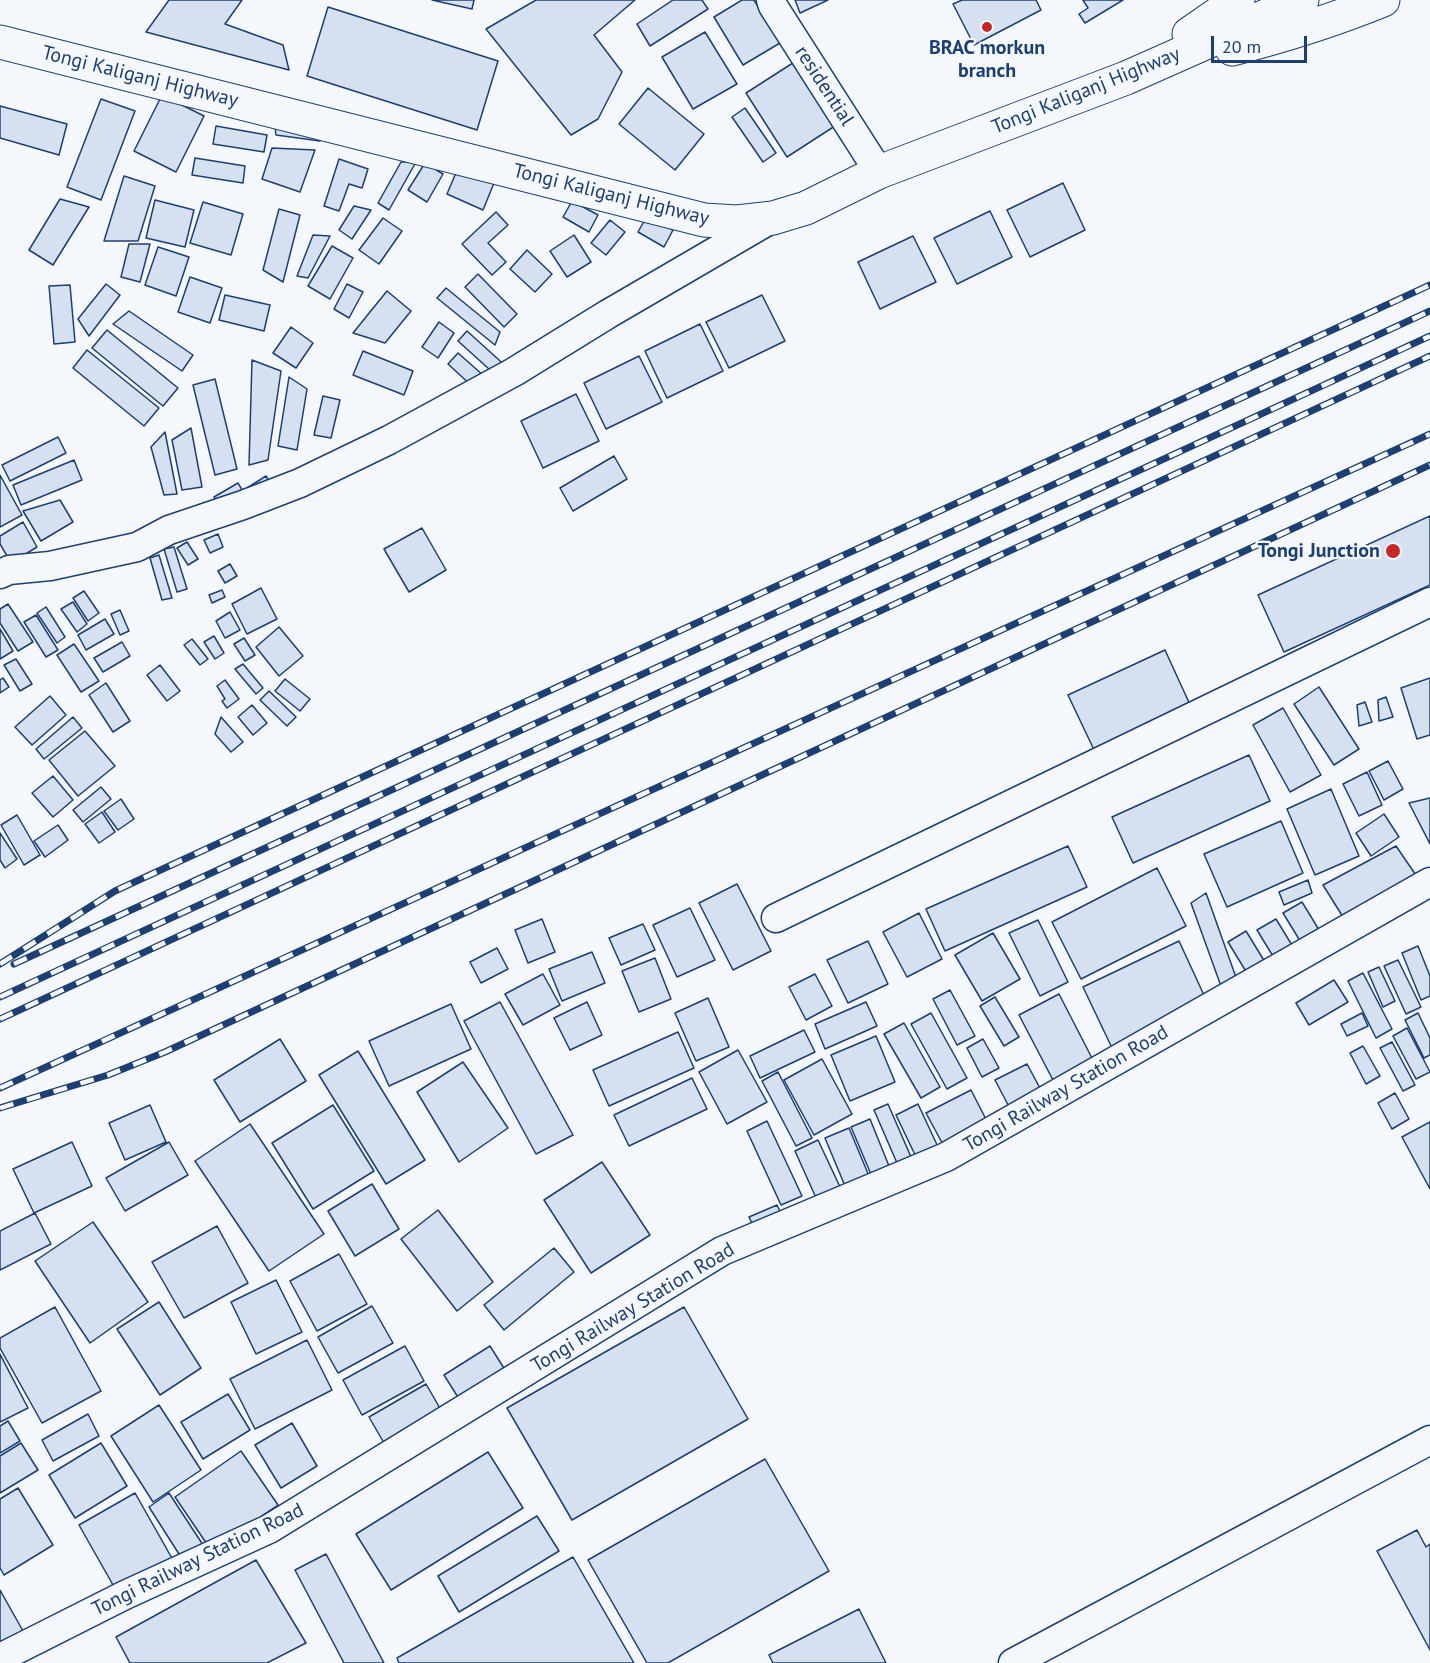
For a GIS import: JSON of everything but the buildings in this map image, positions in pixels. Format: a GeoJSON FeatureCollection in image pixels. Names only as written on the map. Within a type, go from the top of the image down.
{"type":"FeatureCollection","features":[{"type":"Feature","properties":{"kind":"main road"},"geometry":{"type":"LineString","coordinates":[[1126,78],[1238,0]]}},
{"type":"Feature","properties":{"kind":"main road","name":"Tongi Kaliganj Highway"},"geometry":{"type":"LineString","coordinates":[[0,42],[704,220],[737,222],[773,218],[806,208],[879,172],[1126,78],[1302,0]]}},
{"type":"Feature","properties":{"kind":"main road"},"geometry":{"type":"LineString","coordinates":[[1126,78],[1265,41],[1383,0]]}},
{"type":"Feature","properties":{"kind":"street","name":"residential"},"geometry":{"type":"LineString","coordinates":[[771,0],[879,172]]}},
{"type":"Feature","properties":{"kind":"street"},"geometry":{"type":"LineString","coordinates":[[0,574],[9,570],[50,566],[137,547],[169,530],[300,483],[389,440],[514,372],[608,314],[773,218]]}},
{"type":"Feature","properties":{"kind":"street"},"geometry":{"type":"LineString","coordinates":[[776,918],[1430,602]]}},
{"type":"Feature","properties":{"kind":"street","name":"Tongi Railway Station Road"},"geometry":{"type":"LineString","coordinates":[[0,1658],[125,1595],[269,1530],[722,1251],[946,1157],[1430,882]]}},
{"type":"Feature","properties":{"kind":"street"},"geometry":{"type":"LineString","coordinates":[[1013,1663],[1430,1440]]}},
{"type":"Feature","properties":{"kind":"railway"},"geometry":{"type":"LineString","coordinates":[[0,964],[115,891],[1430,285]]}},
{"type":"Feature","properties":{"kind":"railway"},"geometry":{"type":"LineString","coordinates":[[14,964],[1430,311]]}},
{"type":"Feature","properties":{"kind":"railway"},"geometry":{"type":"LineString","coordinates":[[0,997],[1430,336]]}},
{"type":"Feature","properties":{"kind":"railway"},"geometry":{"type":"LineString","coordinates":[[0,1019],[1430,356]]}},
{"type":"Feature","properties":{"kind":"railway"},"geometry":{"type":"LineString","coordinates":[[0,1088],[1430,434]]}},
{"type":"Feature","properties":{"kind":"railway"},"geometry":{"type":"LineString","coordinates":[[0,1108],[108,1075],[165,1052],[1430,465]]}},
{"type":"Feature","properties":{"kind":"place","name":"BRAC morkun branch"},"geometry":{"type":"Point","coordinates":[987,27]}},
{"type":"Feature","properties":{"kind":"place","name":"Tongi Junction"},"geometry":{"type":"Point","coordinates":[1393,551]}}]}
